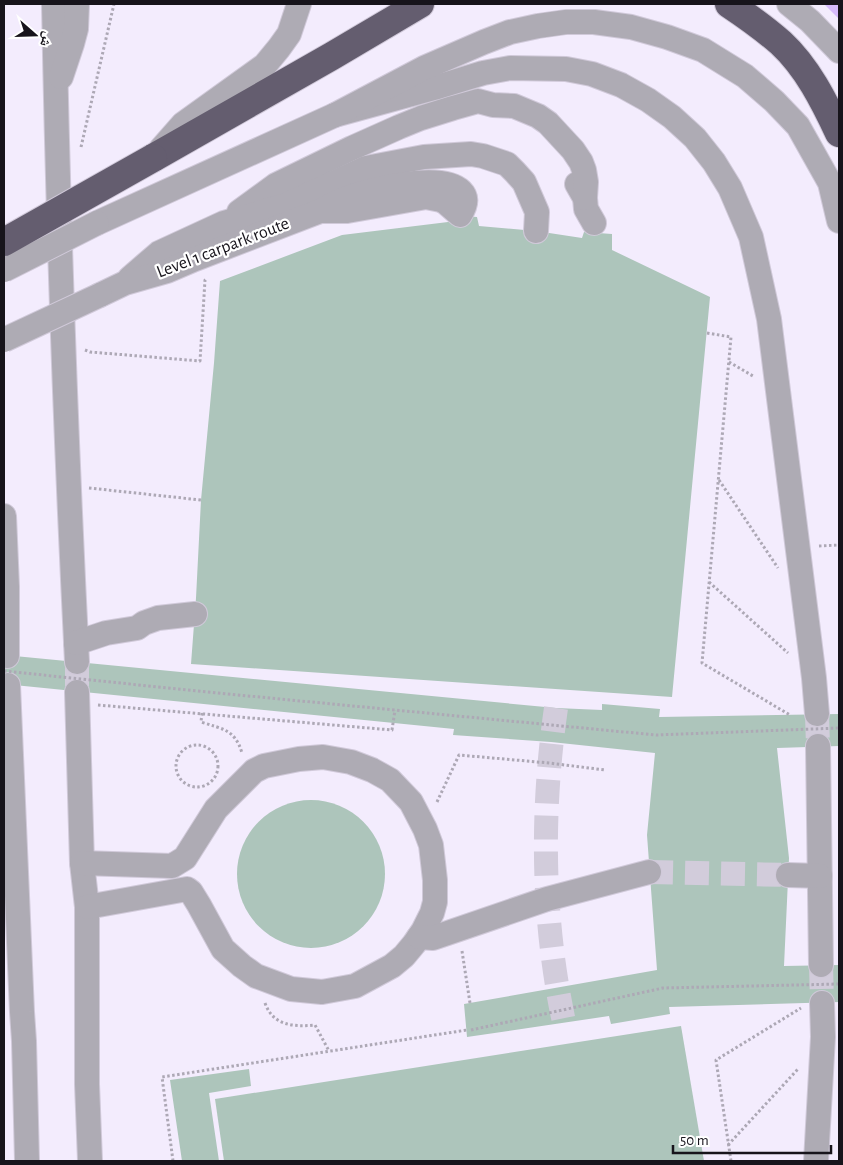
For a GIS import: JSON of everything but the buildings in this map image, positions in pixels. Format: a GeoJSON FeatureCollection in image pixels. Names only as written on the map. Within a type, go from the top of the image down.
{"type":"FeatureCollection","features":[{"type":"Feature","properties":{"kind":"highway"},"geometry":{"type":"LineString","coordinates":[[4,242],[420,4]]}},
{"type":"Feature","properties":{"kind":"highway"},"geometry":{"type":"LineString","coordinates":[[729,4],[758,24],[782,44],[799,64],[819,94],[839,133]]}},
{"type":"Feature","properties":{"kind":"lane"},"geometry":{"type":"LineString","coordinates":[[54,4],[68,486],[76,653],[106,633],[137,628],[160,632],[195,621]]}},
{"type":"Feature","properties":{"kind":"lane"},"geometry":{"type":"LineString","coordinates":[[55,90],[63,72],[76,29],[77,4]]}},
{"type":"Feature","properties":{"kind":"lane"},"geometry":{"type":"LineString","coordinates":[[153,158],[183,124],[265,65],[289,34],[299,4]]}},
{"type":"Feature","properties":{"kind":"lane"},"geometry":{"type":"LineString","coordinates":[[789,4],[839,51]]}},
{"type":"Feature","properties":{"kind":"lane"},"geometry":{"type":"LineString","coordinates":[[4,270],[97,223],[336,115],[424,68],[510,32],[566,22],[594,22],[630,27],[667,37],[703,50],[745,76],[774,101],[798,126],[830,183],[839,221]]}},
{"type":"Feature","properties":{"kind":"lane"},"geometry":{"type":"LineString","coordinates":[[336,115],[483,73],[510,68],[566,69],[592,74],[621,85],[648,100],[672,117],[689,133],[714,162],[730,188],[751,237],[769,319],[817,714]]}},
{"type":"Feature","properties":{"kind":"lane"},"geometry":{"type":"LineString","coordinates":[[224,223],[276,185],[399,126],[500,94],[516,94],[536,98],[557,111],[588,145],[596,162],[599,176],[595,228],[586,208],[584,170],[573,150],[548,123],[538,116],[514,106],[493,105],[478,101]]}},
{"type":"Feature","properties":{"kind":"lane"},"geometry":{"type":"LineString","coordinates":[[421,118],[481,116],[520,125],[542,139],[573,176],[585,198]]}},
{"type":"Feature","properties":{"kind":"lane"},"geometry":{"type":"LineString","coordinates":[[4,340],[125,283],[159,253],[224,223],[286,205],[366,168],[424,157],[471,154],[483,156],[507,164],[524,182],[536,222]]}},
{"type":"Feature","properties":{"kind":"lane","name":"Level 1 carpark route"},"geometry":{"type":"LineString","coordinates":[[125,283],[167,271],[320,211],[347,211],[426,197],[445,202],[460,215]]}},
{"type":"Feature","properties":{"kind":"lane"},"geometry":{"type":"LineString","coordinates":[[4,516],[8,810],[24,1040],[26,1161]]}},
{"type":"Feature","properties":{"kind":"lane"},"geometry":{"type":"LineString","coordinates":[[77,698],[82,863],[87,907],[87,1084],[90,1161]]}},
{"type":"Feature","properties":{"kind":"lane"},"geometry":{"type":"LineString","coordinates":[[818,746],[821,966]]}},
{"type":"Feature","properties":{"kind":"lane"},"geometry":{"type":"LineString","coordinates":[[82,863],[172,866],[185,858],[216,809],[254,771],[264,766],[299,759],[323,757],[351,762],[372,770],[390,780],[411,802],[425,829],[431,846],[435,880],[435,902],[428,922],[404,956],[392,966],[355,986],[322,992],[290,989],[256,976],[242,966],[223,949],[199,905],[187,889],[87,907]]}},
{"type":"Feature","properties":{"kind":"lane"},"geometry":{"type":"LineString","coordinates":[[419,937],[433,938],[547,898],[649,872]]}},
{"type":"Feature","properties":{"kind":"lane"},"geometry":{"type":"LineString","coordinates":[[788,875],[820,876]]}},
{"type":"Feature","properties":{"kind":"lane"},"geometry":{"type":"LineString","coordinates":[[4,991],[22,1012]]}},
{"type":"Feature","properties":{"kind":"lane"},"geometry":{"type":"LineString","coordinates":[[812,1006],[823,1037],[816,1161]]}},
{"type":"Feature","properties":{"kind":"path"},"geometry":{"type":"LineString","coordinates":[[200,361],[205,280],[214,276]]}},
{"type":"Feature","properties":{"kind":"path"},"geometry":{"type":"LineString","coordinates":[[707,333],[731,337],[702,663],[790,715]]}},
{"type":"Feature","properties":{"kind":"path"},"geometry":{"type":"LineString","coordinates":[[729,362],[759,380]]}},
{"type":"Feature","properties":{"kind":"path"},"geometry":{"type":"LineString","coordinates":[[718,480],[780,572]]}},
{"type":"Feature","properties":{"kind":"path"},"geometry":{"type":"LineString","coordinates":[[68,486],[201,500]]}},
{"type":"Feature","properties":{"kind":"path"},"geometry":{"type":"LineString","coordinates":[[709,581],[791,656]]}},
{"type":"Feature","properties":{"kind":"path"},"geometry":{"type":"LineString","coordinates":[[6,671],[656,735],[839,728]]}},
{"type":"Feature","properties":{"kind":"path"},"geometry":{"type":"LineString","coordinates":[[77,698],[103,705],[392,730],[395,710]]}},
{"type":"Feature","properties":{"kind":"path"},"geometry":{"type":"LineString","coordinates":[[202,713],[201,722],[225,730],[235,737],[242,754]]}},
{"type":"Feature","properties":{"kind":"path"},"geometry":{"type":"LineString","coordinates":[[201,745],[208,748],[214,754],[218,762],[218,770],[209,784],[193,787],[185,784],[179,778],[176,762],[179,754],[185,748],[201,745]]}},
{"type":"Feature","properties":{"kind":"path"},"geometry":{"type":"LineString","coordinates":[[436,803],[460,755],[606,770]]}},
{"type":"Feature","properties":{"kind":"path"},"geometry":{"type":"LineString","coordinates":[[462,951],[470,1003]]}},
{"type":"Feature","properties":{"kind":"path"},"geometry":{"type":"LineString","coordinates":[[173,1161],[162,1077],[469,1030],[664,988],[839,984]]}},
{"type":"Feature","properties":{"kind":"path"},"geometry":{"type":"LineString","coordinates":[[264,1000],[267,1009],[275,1018],[291,1026],[315,1025],[329,1051]]}},
{"type":"Feature","properties":{"kind":"path"},"geometry":{"type":"LineString","coordinates":[[731,1161],[716,1060],[812,1006]]}},
{"type":"Feature","properties":{"kind":"path"},"geometry":{"type":"LineString","coordinates":[[728,1146],[800,1067]]}},
{"type":"Feature","properties":{"kind":"shaded area"},"geometry":{"type":"Polygon","coordinates":[[[824,4],[839,4],[839,19],[824,4]]]}},
{"type":"Feature","properties":{"kind":"tunnel"},"geometry":{"type":"LineString","coordinates":[[77,662],[77,692]]}},
{"type":"Feature","properties":{"kind":"tunnel"},"geometry":{"type":"LineString","coordinates":[[556,708],[548,786],[546,865],[551,944],[564,1022]]}},
{"type":"Feature","properties":{"kind":"tunnel"},"geometry":{"type":"LineString","coordinates":[[817,714],[818,746]]}},
{"type":"Feature","properties":{"kind":"tunnel"},"geometry":{"type":"LineString","coordinates":[[649,872],[788,875]]}},
{"type":"Feature","properties":{"kind":"tunnel"},"geometry":{"type":"LineString","coordinates":[[821,965],[822,1003]]}}]}
